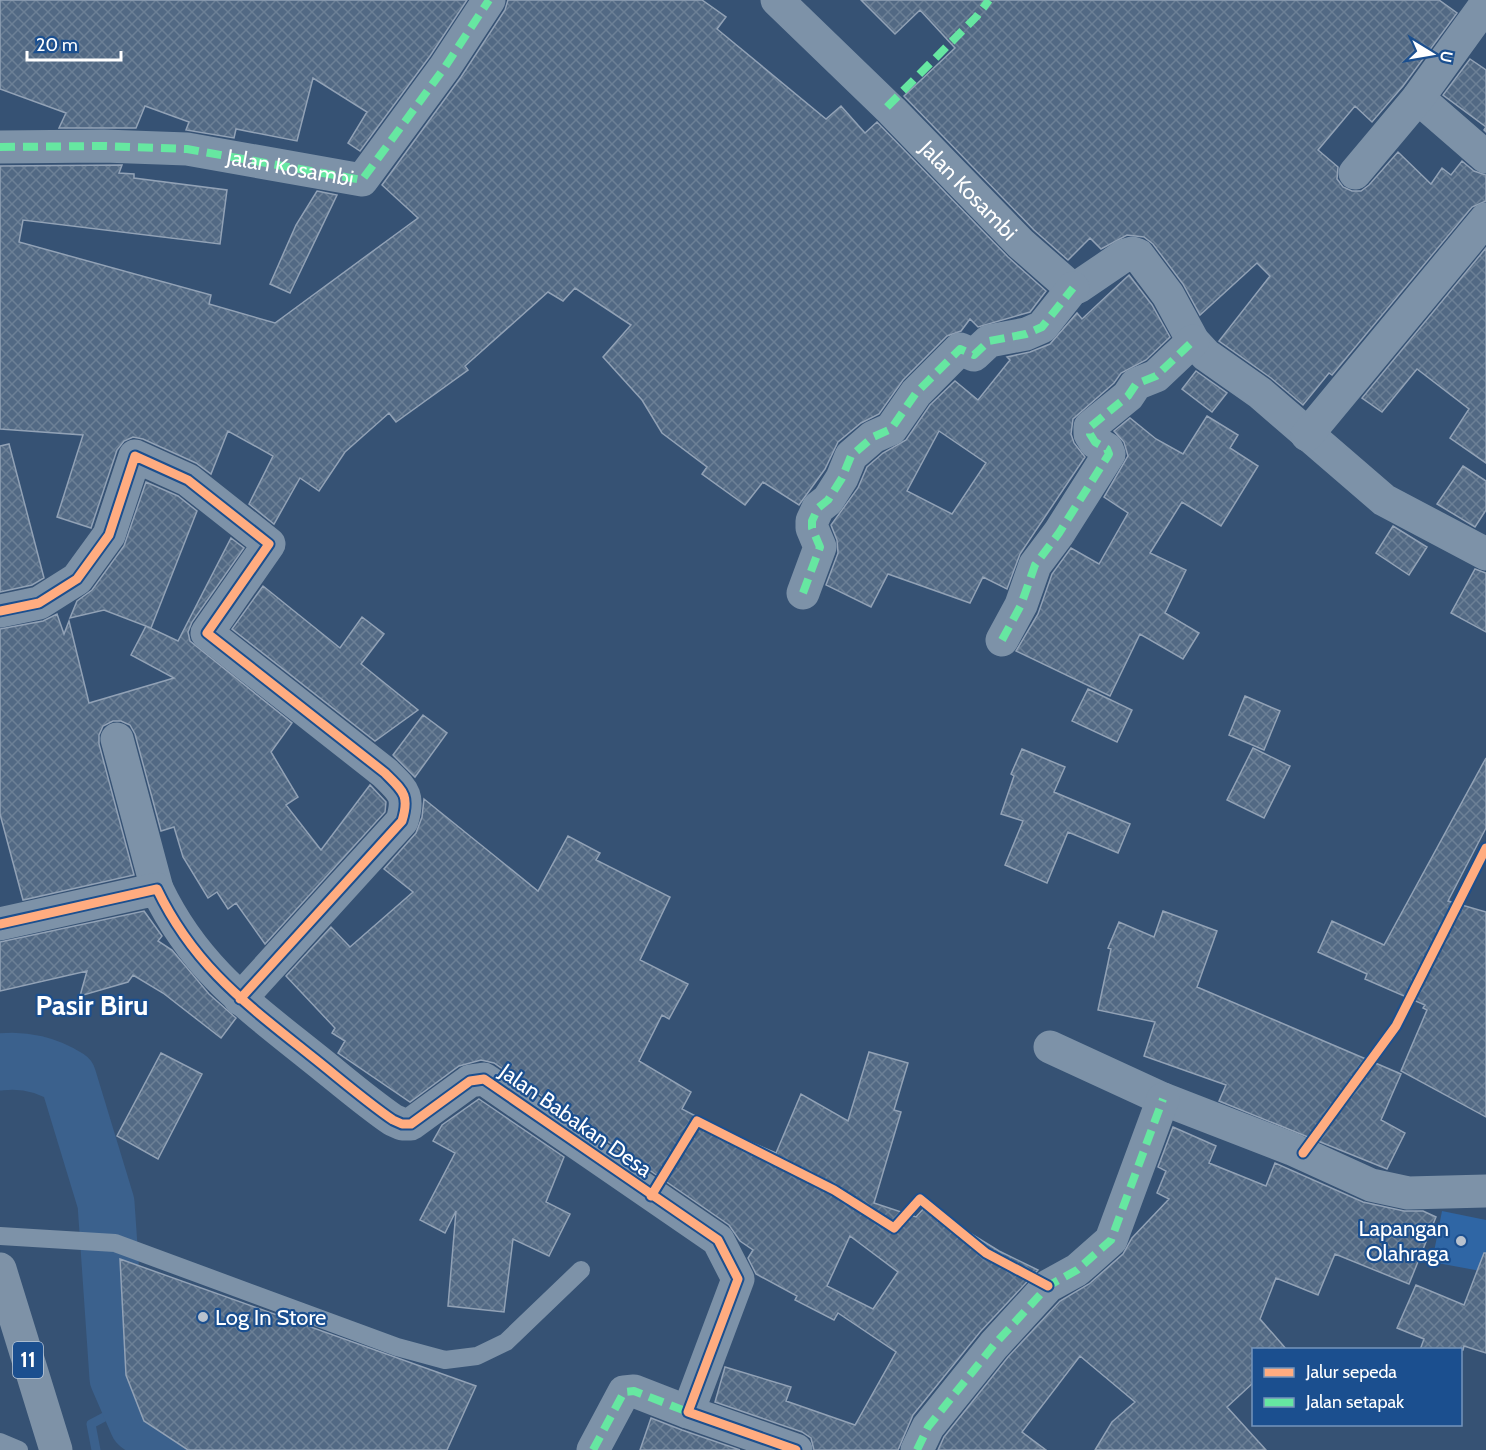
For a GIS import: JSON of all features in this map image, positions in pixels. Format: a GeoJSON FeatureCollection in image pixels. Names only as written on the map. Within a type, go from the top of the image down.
{"type":"FeatureCollection","features":[{"type":"Feature","properties":{"kind":"highway","name":"11"},"geometry":{"type":"LineString","coordinates":[[0,1269],[56,1450]]}},
{"type":"Feature","properties":{"kind":"street","name":"Jalan Kosambi"},"geometry":{"type":"LineString","coordinates":[[0,147],[187,149],[362,180],[445,67],[489,0]]}},
{"type":"Feature","properties":{"kind":"street","name":"Jalan Kosambi"},"geometry":{"type":"LineString","coordinates":[[777,0],[900,119],[1021,244],[1073,288]]}},
{"type":"Feature","properties":{"kind":"street"},"geometry":{"type":"LineString","coordinates":[[1355,173],[1418,98],[1486,4]]}},
{"type":"Feature","properties":{"kind":"street"},"geometry":{"type":"LineString","coordinates":[[1418,98],[1486,157]]}},
{"type":"Feature","properties":{"kind":"street"},"geometry":{"type":"LineString","coordinates":[[1307,435],[1486,219]]}},
{"type":"Feature","properties":{"kind":"street"},"geometry":{"type":"LineString","coordinates":[[803,593],[820,547],[812,528],[815,514],[828,500],[842,478],[851,456],[873,437],[891,429],[923,385],[960,349],[974,355],[989,341],[1026,334],[1042,327],[1073,288],[1132,253],[1138,255],[1168,295],[1193,341],[1206,355],[1260,393],[1384,500],[1486,553]]}},
{"type":"Feature","properties":{"kind":"street"},"geometry":{"type":"LineString","coordinates":[[1002,640],[1021,605],[1035,564],[1059,533],[1109,454],[1107,449],[1095,442],[1090,434],[1090,428],[1128,396],[1136,384],[1156,376],[1193,341]]}},
{"type":"Feature","properties":{"kind":"street"},"geometry":{"type":"LineString","coordinates":[[0,611],[39,603],[77,579],[109,535],[135,456],[188,480],[269,544],[207,633],[385,773],[403,791],[407,806],[402,821],[240,999]]}},
{"type":"Feature","properties":{"kind":"street","name":"Jalan Babakan Desa"},"geometry":{"type":"LineString","coordinates":[[117,739],[157,889],[173,922],[193,950],[240,999],[393,1120],[402,1124],[411,1124],[470,1081],[484,1079],[718,1240],[738,1279],[688,1412]]}},
{"type":"Feature","properties":{"kind":"street"},"geometry":{"type":"LineString","coordinates":[[0,924],[157,889]]}},
{"type":"Feature","properties":{"kind":"street"},"geometry":{"type":"LineString","coordinates":[[1050,1047],[1163,1099],[1292,1149],[1371,1185],[1408,1193],[1486,1191]]}},
{"type":"Feature","properties":{"kind":"street"},"geometry":{"type":"LineString","coordinates":[[917,1450],[928,1427],[994,1345],[1048,1286],[1077,1270],[1111,1240],[1163,1099]]}},
{"type":"Feature","properties":{"kind":"street"},"geometry":{"type":"LineString","coordinates":[[593,1450],[624,1392],[634,1391],[796,1450]]}},
{"type":"Feature","properties":{"kind":"lane"},"geometry":{"type":"LineString","coordinates":[[0,1236],[115,1243],[397,1347],[445,1360],[477,1356],[506,1342],[581,1270]]}},
{"type":"Feature","properties":{"kind":"lane"},"geometry":{"type":"LineString","coordinates":[[0,1442],[19,1450]]}},
{"type":"Feature","properties":{"kind":"shaded area","name":"Lapangan Olahraga"},"geometry":{"type":"Polygon","coordinates":[[[1442,1211],[1486,1220],[1486,1272],[1432,1262],[1442,1211]]]}},
{"type":"Feature","properties":{"kind":"building"},"geometry":{"type":"Polygon","coordinates":[[[0,0],[467,0],[430,56],[360,151],[348,143],[367,112],[313,78],[297,141],[236,129],[234,138],[186,130],[189,122],[145,106],[136,128],[59,128],[66,113],[0,89],[0,0]]]}},
{"type":"Feature","properties":{"kind":"building"},"geometry":{"type":"Polygon","coordinates":[[[508,0],[702,0],[726,17],[717,29],[826,119],[841,106],[865,133],[877,122],[1008,257],[1046,291],[1030,312],[978,327],[970,319],[961,331],[947,336],[903,380],[879,414],[861,423],[838,442],[825,469],[799,505],[763,482],[745,505],[702,474],[707,467],[662,433],[642,400],[603,357],[631,325],[575,288],[563,301],[548,292],[465,366],[468,370],[396,422],[389,413],[345,452],[319,491],[300,478],[274,524],[249,504],[273,456],[228,431],[211,474],[196,463],[143,439],[133,437],[124,441],[117,450],[91,528],[57,517],[83,435],[0,429],[0,166],[122,165],[119,173],[134,174],[134,178],[227,190],[220,244],[23,220],[19,242],[211,295],[209,304],[275,323],[418,218],[382,185],[461,77],[505,10],[508,0]]]}},
{"type":"Feature","properties":{"kind":"building"},"geometry":{"type":"Polygon","coordinates":[[[861,0],[1439,0],[1457,13],[1403,86],[1372,122],[1355,106],[1318,150],[1338,167],[1337,179],[1343,187],[1352,191],[1361,191],[1369,185],[1398,152],[1431,184],[1442,168],[1451,175],[1462,161],[1474,171],[1486,175],[1486,201],[1472,207],[1332,375],[1329,373],[1303,405],[1271,378],[1219,341],[1270,276],[1257,263],[1200,315],[1183,284],[1153,244],[1144,237],[1127,235],[1101,249],[1090,238],[1068,260],[1034,230],[904,96],[955,48],[920,10],[895,34],[861,0]]]}},
{"type":"Feature","properties":{"kind":"building"},"geometry":{"type":"Polygon","coordinates":[[[1470,59],[1486,70],[1486,127],[1443,95],[1470,59]]]}},
{"type":"Feature","properties":{"kind":"building"},"geometry":{"type":"Polygon","coordinates":[[[317,191],[337,195],[290,293],[270,284],[296,225],[317,191]]]}},
{"type":"Feature","properties":{"kind":"building"},"geometry":{"type":"Polygon","coordinates":[[[1486,248],[1486,463],[1450,438],[1469,409],[1417,369],[1382,412],[1362,398],[1486,248]]]}},
{"type":"Feature","properties":{"kind":"building"},"geometry":{"type":"Polygon","coordinates":[[[1129,275],[1152,305],[1170,337],[1146,360],[1121,373],[1114,383],[1073,419],[1071,434],[1074,443],[1085,457],[1020,554],[1007,589],[983,577],[970,603],[888,574],[871,607],[826,585],[838,553],[837,540],[831,525],[858,488],[867,467],[883,453],[906,440],[930,405],[955,381],[978,400],[1010,360],[1007,357],[1030,352],[1050,344],[1077,313],[1082,319],[1129,275]],[[939,431],[907,491],[952,514],[986,463],[939,431]]]}},
{"type":"Feature","properties":{"kind":"building"},"geometry":{"type":"Polygon","coordinates":[[[1196,371],[1227,393],[1212,412],[1182,389],[1196,371]]]}},
{"type":"Feature","properties":{"kind":"building"},"geometry":{"type":"Polygon","coordinates":[[[1207,416],[1238,435],[1230,448],[1258,466],[1221,526],[1182,502],[1150,553],[1186,570],[1165,613],[1199,633],[1183,659],[1140,634],[1110,696],[1016,651],[1038,614],[1052,574],[1071,548],[1099,564],[1128,513],[1104,497],[1128,456],[1124,442],[1114,431],[1130,418],[1156,439],[1183,454],[1207,416]]]}},
{"type":"Feature","properties":{"kind":"building"},"geometry":{"type":"Polygon","coordinates":[[[9,444],[44,578],[32,585],[0,592],[0,446],[9,444]]]}},
{"type":"Feature","properties":{"kind":"building"},"geometry":{"type":"Polygon","coordinates":[[[1463,466],[1486,481],[1486,510],[1475,527],[1437,504],[1463,466]]]}},
{"type":"Feature","properties":{"kind":"building"},"geometry":{"type":"Polygon","coordinates":[[[146,482],[178,496],[197,511],[151,628],[104,610],[70,618],[77,601],[92,590],[124,546],[146,482]]]}},
{"type":"Feature","properties":{"kind":"building"},"geometry":{"type":"Polygon","coordinates":[[[1393,526],[1427,547],[1409,575],[1376,553],[1393,526]]]}},
{"type":"Feature","properties":{"kind":"building"},"geometry":{"type":"Polygon","coordinates":[[[231,538],[244,548],[192,622],[188,632],[190,641],[292,723],[271,752],[298,797],[286,805],[321,850],[370,785],[386,802],[385,812],[265,944],[236,903],[228,909],[217,892],[208,898],[183,857],[174,827],[161,831],[135,734],[130,725],[121,721],[113,721],[103,726],[99,735],[99,744],[134,875],[23,900],[0,814],[0,629],[43,621],[57,614],[64,634],[69,621],[89,703],[174,678],[131,655],[146,626],[178,641],[231,538]]]}},
{"type":"Feature","properties":{"kind":"building"},"geometry":{"type":"Polygon","coordinates":[[[1475,569],[1486,573],[1486,632],[1451,613],[1475,569]]]}},
{"type":"Feature","properties":{"kind":"building"},"geometry":{"type":"Polygon","coordinates":[[[263,586],[340,648],[362,617],[384,634],[361,664],[418,710],[375,741],[232,629],[263,586]]]}},
{"type":"Feature","properties":{"kind":"building"},"geometry":{"type":"Polygon","coordinates":[[[1088,689],[1132,710],[1117,742],[1072,721],[1088,689]]]}},
{"type":"Feature","properties":{"kind":"building"},"geometry":{"type":"Polygon","coordinates":[[[1245,696],[1280,711],[1264,750],[1229,735],[1245,696]]]}},
{"type":"Feature","properties":{"kind":"building"},"geometry":{"type":"Polygon","coordinates":[[[423,715],[447,733],[415,777],[393,755],[423,715]]]}},
{"type":"Feature","properties":{"kind":"building"},"geometry":{"type":"Polygon","coordinates":[[[1253,748],[1290,766],[1264,818],[1227,800],[1253,748]]]}},
{"type":"Feature","properties":{"kind":"building"},"geometry":{"type":"Polygon","coordinates":[[[1022,749],[1065,767],[1054,792],[1130,824],[1118,853],[1068,832],[1047,883],[1005,865],[1023,821],[1001,814],[1014,776],[1011,774],[1022,749]]]}},
{"type":"Feature","properties":{"kind":"building"},"geometry":{"type":"Polygon","coordinates":[[[1486,758],[1486,828],[1448,901],[1486,912],[1486,1117],[1401,1071],[1427,1010],[1423,1008],[1425,1005],[1365,979],[1367,974],[1318,952],[1332,921],[1384,945],[1486,758]]]}},
{"type":"Feature","properties":{"kind":"building"},"geometry":{"type":"Polygon","coordinates":[[[424,799],[538,891],[568,836],[600,853],[596,860],[670,897],[640,960],[688,984],[669,1019],[662,1015],[639,1061],[691,1092],[682,1109],[724,1131],[776,1153],[801,1094],[848,1121],[869,1052],[908,1063],[894,1110],[901,1112],[874,1203],[916,1217],[926,1206],[999,1251],[1038,1270],[980,1332],[913,1415],[898,1450],[814,1450],[811,1438],[802,1432],[715,1402],[725,1367],[791,1387],[786,1401],[855,1425],[896,1352],[838,1313],[834,1320],[795,1300],[797,1296],[756,1274],[748,1258],[753,1250],[740,1241],[729,1225],[494,1063],[481,1060],[459,1066],[410,1102],[338,1053],[345,1041],[332,1033],[335,1028],[286,976],[331,927],[350,947],[413,892],[384,869],[416,833],[422,817],[424,799]],[[850,1236],[827,1286],[873,1309],[898,1272],[850,1236]]]}},
{"type":"Feature","properties":{"kind":"building"},"geometry":{"type":"Polygon","coordinates":[[[144,911],[162,936],[158,941],[172,950],[209,994],[236,1018],[221,1038],[163,993],[133,975],[128,982],[80,996],[87,971],[0,991],[0,942],[144,911]]]}},
{"type":"Feature","properties":{"kind":"building"},"geometry":{"type":"Polygon","coordinates":[[[1163,911],[1217,931],[1197,987],[1401,1074],[1381,1120],[1405,1133],[1387,1169],[1219,1101],[1226,1085],[1144,1056],[1155,1022],[1098,1010],[1111,949],[1108,948],[1119,922],[1154,937],[1163,911]]]}},
{"type":"Feature","properties":{"kind":"building"},"geometry":{"type":"Polygon","coordinates":[[[161,1053],[202,1074],[158,1159],[117,1136],[161,1053]]]}},
{"type":"Feature","properties":{"kind":"building"},"geometry":{"type":"Polygon","coordinates":[[[479,1099],[564,1157],[546,1202],[570,1214],[549,1256],[513,1239],[504,1312],[448,1306],[456,1211],[445,1233],[420,1220],[455,1153],[433,1141],[442,1125],[479,1099]]]}},
{"type":"Feature","properties":{"kind":"building"},"geometry":{"type":"Polygon","coordinates":[[[1173,1127],[1216,1146],[1209,1163],[1266,1186],[1275,1163],[1363,1202],[1404,1211],[1423,1211],[1436,1217],[1409,1284],[1335,1254],[1318,1295],[1276,1278],[1260,1319],[1285,1348],[1252,1348],[1252,1384],[1227,1407],[1266,1450],[1095,1450],[1112,1422],[1135,1402],[1080,1356],[1022,1432],[1046,1450],[938,1450],[944,1437],[1008,1357],[1060,1301],[1089,1284],[1123,1254],[1132,1238],[1169,1199],[1157,1193],[1166,1171],[1158,1167],[1173,1127]]]}},
{"type":"Feature","properties":{"kind":"building"},"geometry":{"type":"Polygon","coordinates":[[[1484,1253],[1486,1253],[1486,1353],[1464,1346],[1463,1350],[1462,1348],[1421,1348],[1424,1339],[1397,1328],[1416,1285],[1464,1305],[1484,1253]]]}},
{"type":"Feature","properties":{"kind":"building","name":"Log In Store"},"geometry":{"type":"Polygon","coordinates":[[[120,1259],[476,1386],[447,1450],[188,1450],[144,1421],[126,1375],[120,1259]]]}},
{"type":"Feature","properties":{"kind":"building"},"geometry":{"type":"Polygon","coordinates":[[[651,1418],[682,1430],[740,1450],[640,1450],[651,1418]]]}},
{"type":"Feature","properties":{"kind":"waterway"},"geometry":{"type":"LineString","coordinates":[[0,1062],[18,1061],[36,1064],[68,1078],[106,1203],[118,1378],[138,1424],[173,1450]]}},
{"type":"Feature","properties":{"kind":"waterway"},"geometry":{"type":"LineString","coordinates":[[96,1450],[91,1424],[129,1404]]}},
{"type":"Feature","properties":{"kind":"marked path"},"geometry":{"type":"LineString","coordinates":[[0,147],[104,146],[187,149],[362,180],[445,67],[489,0]]}},
{"type":"Feature","properties":{"kind":"marked path"},"geometry":{"type":"LineString","coordinates":[[887,107],[977,16],[989,0]]}},
{"type":"Feature","properties":{"kind":"marked path"},"geometry":{"type":"LineString","coordinates":[[803,593],[820,547],[812,528],[812,521],[818,508],[828,500],[842,478],[851,456],[873,437],[891,429],[916,393],[960,349],[974,355],[989,341],[1026,334],[1042,327],[1073,288]]}},
{"type":"Feature","properties":{"kind":"marked path"},"geometry":{"type":"LineString","coordinates":[[1002,640],[1021,605],[1035,565],[1059,533],[1109,454],[1107,449],[1095,442],[1090,434],[1090,427],[1128,396],[1136,384],[1156,376],[1193,341]]}},
{"type":"Feature","properties":{"kind":"marked path"},"geometry":{"type":"LineString","coordinates":[[917,1450],[928,1427],[994,1345],[1048,1286],[1077,1270],[1111,1240],[1163,1099]]}},
{"type":"Feature","properties":{"kind":"marked path"},"geometry":{"type":"LineString","coordinates":[[593,1450],[624,1392],[634,1391],[688,1412]]}},
{"type":"Feature","properties":{"kind":"cycle path"},"geometry":{"type":"LineString","coordinates":[[0,611],[39,603],[77,579],[109,535],[135,456],[188,480],[269,544],[207,633],[385,773],[400,789],[405,805],[402,821],[240,999]]}},
{"type":"Feature","properties":{"kind":"cycle path"},"geometry":{"type":"LineString","coordinates":[[1303,1153],[1396,1026],[1486,848]]}},
{"type":"Feature","properties":{"kind":"cycle path"},"geometry":{"type":"LineString","coordinates":[[0,924],[157,889],[187,940],[223,981],[264,1018],[393,1120],[402,1124],[411,1124],[470,1081],[484,1079],[718,1240],[738,1279],[688,1412],[796,1450]]}},
{"type":"Feature","properties":{"kind":"cycle path"},"geometry":{"type":"LineString","coordinates":[[651,1196],[697,1121],[834,1190],[894,1228],[920,1199],[986,1253],[1048,1286]]}},
{"type":"Feature","properties":{"kind":"place","name":"Lapangan Olahraga"},"geometry":{"type":"Point","coordinates":[1461,1241]}},
{"type":"Feature","properties":{"kind":"place","name":"Log In Store"},"geometry":{"type":"Point","coordinates":[203,1317]}},
{"type":"Feature","properties":{"kind":"district","name":"Pasir Biru"},"geometry":{"type":"Point","coordinates":[92,1005]}}]}
